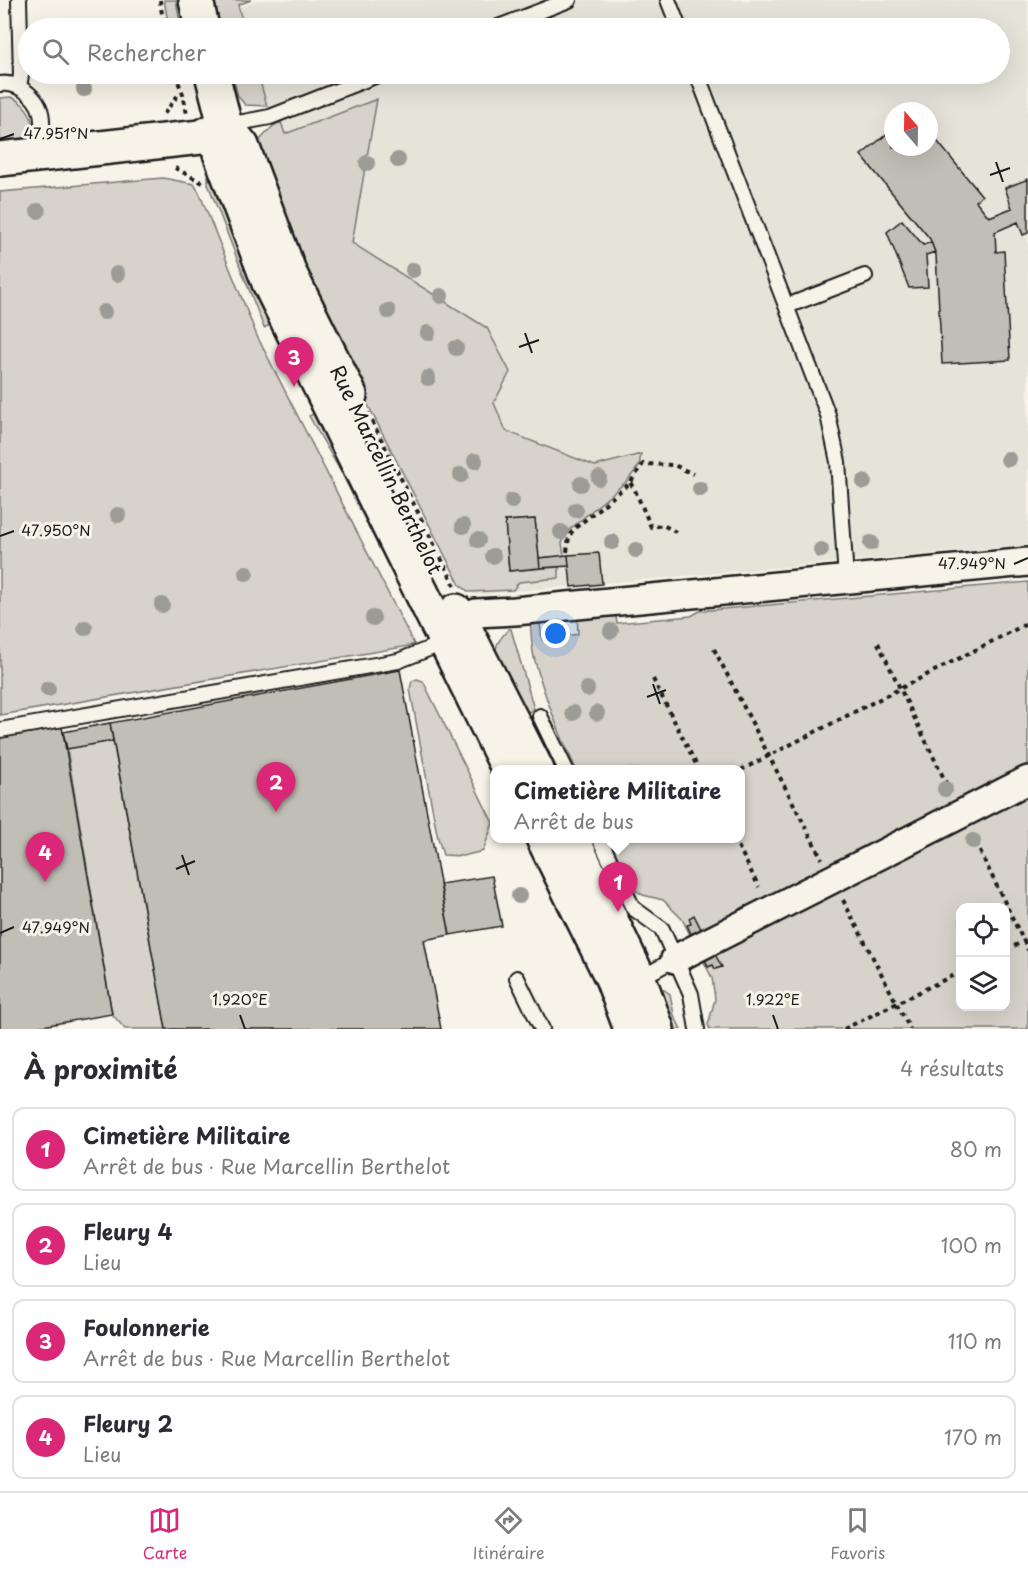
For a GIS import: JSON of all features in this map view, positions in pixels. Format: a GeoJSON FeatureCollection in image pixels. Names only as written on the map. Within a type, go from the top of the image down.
{"type":"FeatureCollection","features":[{"type":"Feature","properties":{"kind":"main road"},"geometry":{"type":"LineString","coordinates":[[196,0],[200,18]]}},
{"type":"Feature","properties":{"kind":"main road"},"geometry":{"type":"LineString","coordinates":[[0,159],[201,137],[225,125],[215,84]]}},
{"type":"Feature","properties":{"kind":"main road","name":"Rue Marcellin Berthelot"},"geometry":{"type":"LineString","coordinates":[[225,125],[220,153],[269,283],[453,631],[534,765]]}},
{"type":"Feature","properties":{"kind":"main road","name":"Rue Marcellin Berthelot"},"geometry":{"type":"LineString","coordinates":[[453,631],[507,765]]}},
{"type":"Feature","properties":{"kind":"main road"},"geometry":{"type":"LineString","coordinates":[[545,843],[612,978],[632,1029]]}},
{"type":"Feature","properties":{"kind":"main road"},"geometry":{"type":"LineString","coordinates":[[574,843],[639,979],[657,1029]]}},
{"type":"Feature","properties":{"kind":"street"},"geometry":{"type":"LineString","coordinates":[[453,631],[476,613],[1028,562]]}},
{"type":"Feature","properties":{"kind":"street"},"geometry":{"type":"LineString","coordinates":[[675,960],[1028,780]]}},
{"type":"Feature","properties":{"kind":"lane"},"geometry":{"type":"LineString","coordinates":[[19,0],[19,18]]}},
{"type":"Feature","properties":{"kind":"lane"},"geometry":{"type":"LineString","coordinates":[[522,18],[569,0]]}},
{"type":"Feature","properties":{"kind":"lane"},"geometry":{"type":"LineString","coordinates":[[668,0],[676,18]]}},
{"type":"Feature","properties":{"kind":"lane"},"geometry":{"type":"LineString","coordinates":[[0,84],[19,87],[32,97],[41,112],[42,155]]}},
{"type":"Feature","properties":{"kind":"lane"},"geometry":{"type":"LineString","coordinates":[[225,125],[270,117],[354,84]]}},
{"type":"Feature","properties":{"kind":"lane"},"geometry":{"type":"LineString","coordinates":[[701,84],[828,415],[838,462],[846,579]]}},
{"type":"Feature","properties":{"kind":"lane"},"geometry":{"type":"LineString","coordinates":[[787,306],[865,276]]}},
{"type":"Feature","properties":{"kind":"lane"},"geometry":{"type":"LineString","coordinates":[[0,730],[398,661],[453,631]]}},
{"type":"Feature","properties":{"kind":"lane"},"geometry":{"type":"LineString","coordinates":[[540,716],[564,765]]}},
{"type":"Feature","properties":{"kind":"lane"},"geometry":{"type":"LineString","coordinates":[[601,843],[633,908],[662,929],[691,994],[697,1029]]}},
{"type":"Feature","properties":{"kind":"lane"},"geometry":{"type":"LineString","coordinates":[[639,979],[675,960]]}},
{"type":"Feature","properties":{"kind":"lane"},"geometry":{"type":"LineString","coordinates":[[517,978],[542,1029]]}},
{"type":"Feature","properties":{"kind":"path"},"geometry":{"type":"LineString","coordinates":[[160,0],[163,18]]}},
{"type":"Feature","properties":{"kind":"path"},"geometry":{"type":"LineString","coordinates":[[178,84],[183,97]]}},
{"type":"Feature","properties":{"kind":"path"},"geometry":{"type":"LineString","coordinates":[[567,552],[567,543],[574,529],[630,483],[643,464],[674,465],[693,474]]}},
{"type":"Feature","properties":{"kind":"path"},"geometry":{"type":"LineString","coordinates":[[630,483],[651,526],[663,525],[676,531]]}},
{"type":"Feature","properties":{"kind":"path"},"geometry":{"type":"LineString","coordinates":[[745,768],[1028,623]]}},
{"type":"Feature","properties":{"kind":"path"},"geometry":{"type":"LineString","coordinates":[[714,649],[910,1029]]}},
{"type":"Feature","properties":{"kind":"path"},"geometry":{"type":"LineString","coordinates":[[653,679],[696,765]]}},
{"type":"Feature","properties":{"kind":"path"},"geometry":{"type":"LineString","coordinates":[[737,843],[759,887]]}},
{"type":"Feature","properties":{"kind":"path"},"geometry":{"type":"LineString","coordinates":[[1010,948],[1028,939]]}},
{"type":"Feature","properties":{"kind":"path"},"geometry":{"type":"LineString","coordinates":[[844,1029],[956,974]]}},
{"type":"Feature","properties":{"kind":"shaded area"},"geometry":{"type":"Polygon","coordinates":[[[164,0],[176,0],[179,18],[167,18],[164,0]]]}},
{"type":"Feature","properties":{"kind":"shaded area"},"geometry":{"type":"Polygon","coordinates":[[[214,0],[251,0],[238,5],[241,18],[218,18],[214,0]]]}},
{"type":"Feature","properties":{"kind":"shaded area"},"geometry":{"type":"Polygon","coordinates":[[[258,0],[1028,0],[1028,545],[474,595],[297,208],[261,84],[1010,84],[1010,18],[241,18],[238,8],[258,0]]]}},
{"type":"Feature","properties":{"kind":"shaded area"},"geometry":{"type":"Polygon","coordinates":[[[235,84],[261,84],[267,106],[245,105],[238,96],[235,84]]]}},
{"type":"Feature","properties":{"kind":"shaded area"},"geometry":{"type":"Polygon","coordinates":[[[11,97],[24,106],[28,112],[32,126],[31,133],[20,144],[0,147],[0,98],[11,97]]]}},
{"type":"Feature","properties":{"kind":"shaded area"},"geometry":{"type":"Polygon","coordinates":[[[377,99],[352,243],[487,328],[510,372],[494,403],[506,431],[595,466],[641,454],[639,466],[627,481],[569,530],[562,543],[564,556],[539,558],[535,519],[505,521],[509,571],[559,567],[559,578],[519,582],[513,590],[469,592],[460,585],[321,313],[258,142],[273,126],[281,122],[285,134],[377,99]]]}},
{"type":"Feature","properties":{"kind":"shaded area"},"geometry":{"type":"Polygon","coordinates":[[[208,177],[222,196],[264,298],[270,325],[264,328],[208,184],[208,177]]]}},
{"type":"Feature","properties":{"kind":"shaded area"},"geometry":{"type":"Polygon","coordinates":[[[163,178],[194,184],[199,192],[257,336],[414,644],[0,715],[0,192],[163,178]]]}},
{"type":"Feature","properties":{"kind":"shaded area"},"geometry":{"type":"Polygon","coordinates":[[[317,412],[433,633],[425,639],[342,474],[309,416],[317,412]]]}},
{"type":"Feature","properties":{"kind":"shaded area"},"geometry":{"type":"Polygon","coordinates":[[[1028,582],[1028,1029],[710,1029],[708,1025],[715,999],[712,978],[682,919],[663,900],[643,895],[631,887],[610,843],[745,843],[745,765],[574,765],[552,714],[538,672],[532,647],[530,615],[539,615],[542,640],[578,634],[577,614],[615,611],[617,623],[691,616],[700,611],[1028,582]]]}},
{"type":"Feature","properties":{"kind":"shaded area"},"geometry":{"type":"Polygon","coordinates":[[[511,629],[534,709],[521,716],[505,683],[496,656],[498,643],[511,629]]]}},
{"type":"Feature","properties":{"kind":"shaded area"},"geometry":{"type":"Polygon","coordinates":[[[417,679],[423,681],[490,817],[490,831],[483,851],[463,856],[443,855],[410,689],[412,681],[417,679]]]}},
{"type":"Feature","properties":{"kind":"shaded area"},"geometry":{"type":"Polygon","coordinates":[[[113,741],[166,1029],[125,1029],[112,1014],[67,749],[113,741]]]}},
{"type":"Feature","properties":{"kind":"shaded area"},"geometry":{"type":"Polygon","coordinates":[[[663,989],[670,994],[674,1015],[681,1029],[670,1029],[658,990],[663,989]]]}},
{"type":"Feature","properties":{"kind":"building"},"geometry":{"type":"Polygon","coordinates":[[[884,136],[884,156],[938,156],[938,142],[982,196],[976,201],[989,217],[1012,208],[1005,188],[1028,179],[1028,233],[1023,235],[1018,222],[995,232],[996,252],[1004,251],[1010,360],[942,364],[936,255],[930,239],[861,155],[884,136]]]}},
{"type":"Feature","properties":{"kind":"building"},"geometry":{"type":"Polygon","coordinates":[[[902,220],[923,245],[931,242],[935,252],[926,255],[928,287],[909,288],[887,232],[902,220]]]}},
{"type":"Feature","properties":{"kind":"building"},"geometry":{"type":"Polygon","coordinates":[[[535,519],[540,568],[509,571],[505,521],[535,519]]]}},
{"type":"Feature","properties":{"kind":"building"},"geometry":{"type":"Polygon","coordinates":[[[599,553],[602,584],[571,587],[568,555],[599,553]]]}},
{"type":"Feature","properties":{"kind":"building"},"geometry":{"type":"Polygon","coordinates":[[[568,555],[569,566],[540,568],[539,558],[568,555]]]}},
{"type":"Feature","properties":{"kind":"building"},"geometry":{"type":"Polygon","coordinates":[[[400,670],[450,935],[424,940],[441,1029],[166,1029],[110,723],[400,670]]]}},
{"type":"Feature","properties":{"kind":"building"},"geometry":{"type":"Polygon","coordinates":[[[110,723],[113,741],[67,749],[63,732],[110,723]]]}},
{"type":"Feature","properties":{"kind":"building"},"geometry":{"type":"Polygon","coordinates":[[[62,727],[112,1014],[25,1029],[0,1029],[0,738],[62,727]]]}},
{"type":"Feature","properties":{"kind":"building"},"geometry":{"type":"Polygon","coordinates":[[[492,876],[502,926],[450,935],[440,884],[492,876]]]}},
{"type":"Feature","properties":{"kind":"building"},"geometry":{"type":"Polygon","coordinates":[[[694,915],[703,933],[693,938],[687,925],[691,924],[689,918],[694,915]]]}},
{"type":"Feature","properties":{"kind":"building"},"geometry":{"type":"Polygon","coordinates":[[[713,951],[722,967],[715,969],[713,965],[708,967],[704,956],[713,951]]]}},
{"type":"Feature","properties":{"kind":"place","name":"Foulonnerie"},"geometry":{"type":"Point","coordinates":[294,387]}},
{"type":"Feature","properties":{"kind":"place","name":"Fleury 4"},"geometry":{"type":"Point","coordinates":[276,812]}},
{"type":"Feature","properties":{"kind":"place","name":"Fleury 2"},"geometry":{"type":"Point","coordinates":[45,882]}},
{"type":"Feature","properties":{"kind":"place","name":"Cimetière Militaire"},"geometry":{"type":"Point","coordinates":[618,912]}}]}
